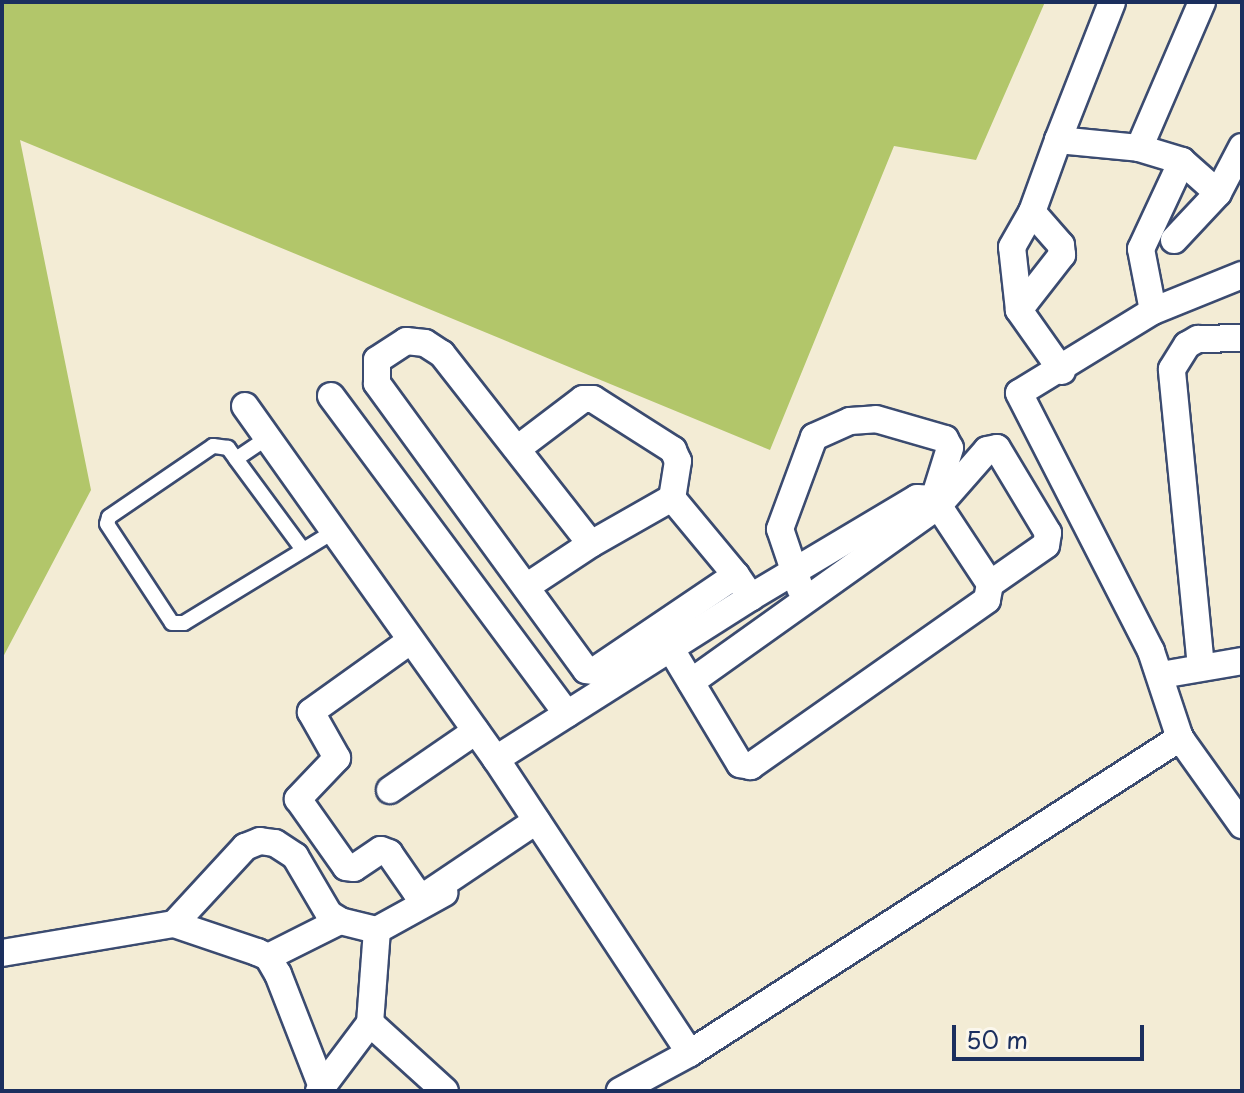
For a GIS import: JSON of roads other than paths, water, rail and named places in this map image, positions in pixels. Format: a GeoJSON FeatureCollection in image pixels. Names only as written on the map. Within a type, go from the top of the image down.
{"type":"FeatureCollection","features":[{"type":"Feature","properties":{"kind":"street"},"geometry":{"type":"LineString","coordinates":[[1062,371],[1019,310],[1012,247],[1032,212],[1112,2]]}},
{"type":"Feature","properties":{"kind":"street"},"geometry":{"type":"LineString","coordinates":[[1139,148],[1202,2]]}},
{"type":"Feature","properties":{"kind":"street"},"geometry":{"type":"LineString","coordinates":[[1058,140],[1139,148],[1182,161],[1218,193]]}},
{"type":"Feature","properties":{"kind":"street"},"geometry":{"type":"LineString","coordinates":[[1174,240],[1218,193],[1242,147]]}},
{"type":"Feature","properties":{"kind":"street"},"geometry":{"type":"LineString","coordinates":[[1153,311],[1141,249],[1182,161]]}},
{"type":"Feature","properties":{"kind":"street"},"geometry":{"type":"LineString","coordinates":[[1019,310],[1062,255],[1061,245],[1032,212]]}},
{"type":"Feature","properties":{"kind":"street"},"geometry":{"type":"LineString","coordinates":[[1242,275],[1153,311],[1062,371],[1019,393],[1156,663],[1180,738],[1242,825]]}},
{"type":"Feature","properties":{"kind":"street"},"geometry":{"type":"LineString","coordinates":[[1198,656],[1172,369],[1187,345],[1198,339],[1242,338]]}},
{"type":"Feature","properties":{"kind":"street"},"geometry":{"type":"LineString","coordinates":[[591,544],[442,354],[425,343],[406,341],[377,360],[377,383],[586,670],[594,671],[736,575]]}},
{"type":"Feature","properties":{"kind":"street"},"geometry":{"type":"LineString","coordinates":[[331,396],[567,714]]}},
{"type":"Feature","properties":{"kind":"street"},"geometry":{"type":"LineString","coordinates":[[517,449],[583,399],[593,399],[673,450],[678,461],[672,498],[751,597]]}},
{"type":"Feature","properties":{"kind":"street"},"geometry":{"type":"LineString","coordinates":[[245,406],[496,759],[690,1053]]}},
{"type":"Feature","properties":{"kind":"street"},"geometry":{"type":"LineString","coordinates":[[808,601],[791,574],[780,529],[814,437],[850,421],[876,419],[945,439],[950,448],[936,502]]}},
{"type":"Feature","properties":{"kind":"street"},"geometry":{"type":"LineString","coordinates":[[691,682],[808,601],[936,502],[987,450],[997,448],[1048,533],[1046,545],[990,584]]}},
{"type":"Feature","properties":{"kind":"street"},"geometry":{"type":"LineString","coordinates":[[526,587],[591,544],[672,498]]}},
{"type":"Feature","properties":{"kind":"street"},"geometry":{"type":"LineString","coordinates":[[496,759],[751,597],[917,498],[936,502],[990,584],[987,600],[751,766],[740,764],[671,649]]}},
{"type":"Feature","properties":{"kind":"street"},"geometry":{"type":"LineString","coordinates":[[410,641],[311,712],[337,758],[298,799],[346,867],[354,868],[381,850],[389,853],[416,892],[426,895],[540,828]]}},
{"type":"Feature","properties":{"kind":"street"},"geometry":{"type":"LineString","coordinates":[[1156,663],[1198,656],[1242,661]]}},
{"type":"Feature","properties":{"kind":"street"},"geometry":{"type":"LineString","coordinates":[[390,790],[476,731]]}},
{"type":"Feature","properties":{"kind":"street"},"geometry":{"type":"LineString","coordinates":[[620,1091],[690,1053],[1180,738]]}},
{"type":"Feature","properties":{"kind":"street"},"geometry":{"type":"LineString","coordinates":[[174,924],[245,847],[260,841],[295,856],[329,914],[340,921],[377,930],[540,828]]}},
{"type":"Feature","properties":{"kind":"street"},"geometry":{"type":"LineString","coordinates":[[2,953],[174,924],[268,957],[340,921]]}},
{"type":"Feature","properties":{"kind":"street"},"geometry":{"type":"LineString","coordinates":[[320,1089],[370,1023],[377,930]]}},
{"type":"Feature","properties":{"kind":"street"},"geometry":{"type":"LineString","coordinates":[[268,957],[320,1089]]}},
{"type":"Feature","properties":{"kind":"street"},"geometry":{"type":"LineString","coordinates":[[370,1023],[445,1091]]}},
{"type":"Feature","properties":{"kind":"lane"},"geometry":{"type":"LineString","coordinates":[[236,459],[267,438]]}},
{"type":"Feature","properties":{"kind":"lane"},"geometry":{"type":"LineString","coordinates":[[303,550],[228,448],[213,446],[109,517],[107,524],[172,623],[184,623],[333,532]]}}]}
